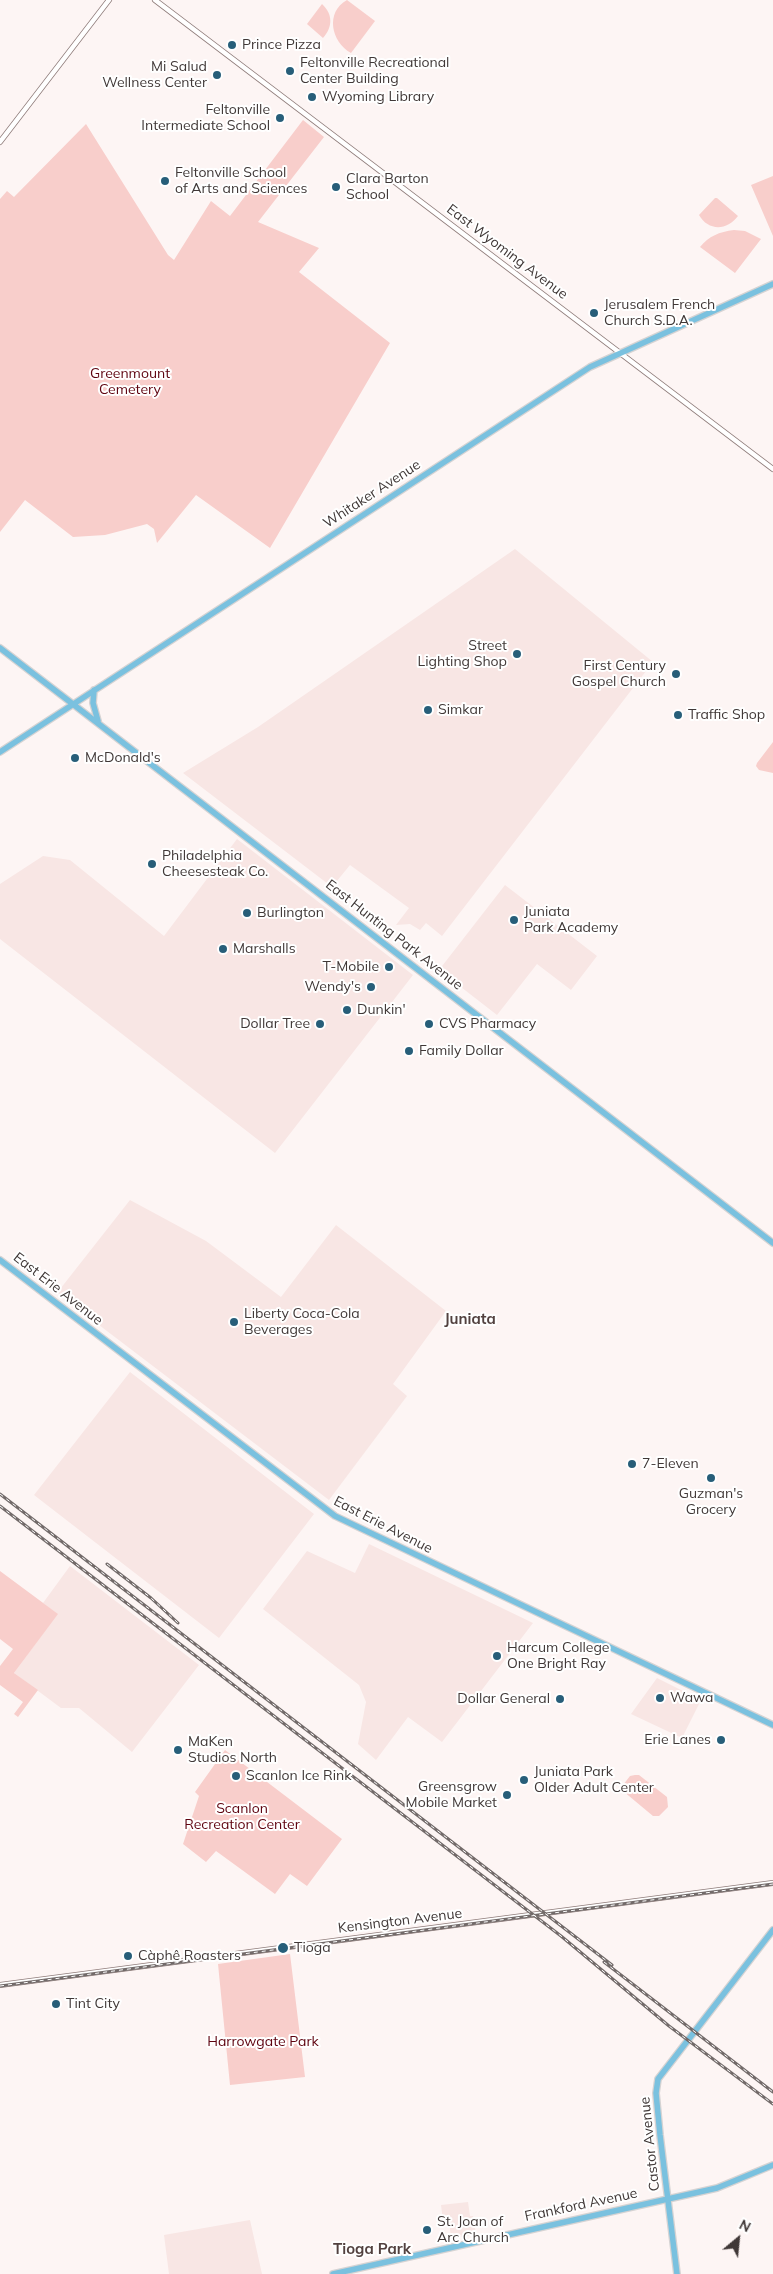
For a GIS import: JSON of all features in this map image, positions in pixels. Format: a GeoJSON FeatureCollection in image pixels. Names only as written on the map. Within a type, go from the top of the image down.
{"type":"FeatureCollection","features":[{"type":"Feature","properties":{"kind":"main road","name":"Whitaker Avenue"},"geometry":{"type":"LineString","coordinates":[[0,752],[573,378],[622,353],[773,284]]}},
{"type":"Feature","properties":{"kind":"main road","name":"East Hunting Park Avenue"},"geometry":{"type":"LineString","coordinates":[[0,648],[773,1243]]}},
{"type":"Feature","properties":{"kind":"main road"},"geometry":{"type":"LineString","coordinates":[[94,690],[94,711],[99,723]]}},
{"type":"Feature","properties":{"kind":"main road","name":"East Erie Avenue"},"geometry":{"type":"LineString","coordinates":[[0,1260],[335,1516],[773,1725]]}},
{"type":"Feature","properties":{"kind":"main road","name":"Castor Avenue"},"geometry":{"type":"LineString","coordinates":[[677,2274],[656,2093],[658,2079],[773,1930]]}},
{"type":"Feature","properties":{"kind":"main road","name":"Frankford Avenue"},"geometry":{"type":"LineString","coordinates":[[334,2274],[717,2188],[773,2165]]}},
{"type":"Feature","properties":{"kind":"street"},"geometry":{"type":"LineString","coordinates":[[0,142],[109,0]]}},
{"type":"Feature","properties":{"kind":"street","name":"East Wyoming Avenue"},"geometry":{"type":"LineString","coordinates":[[155,0],[773,469]]}},
{"type":"Feature","properties":{"kind":"street","name":"Kensington Avenue"},"geometry":{"type":"LineString","coordinates":[[0,1985],[773,1883]]}},
{"type":"Feature","properties":{"kind":"shaded area"},"geometry":{"type":"Polygon","coordinates":[[[515,549],[653,662],[442,936],[426,923],[420,930],[410,924],[396,925],[409,908],[350,865],[332,887],[183,773],[258,727],[515,549]]]}},
{"type":"Feature","properties":{"kind":"shaded area"},"geometry":{"type":"Polygon","coordinates":[[[237,839],[413,975],[275,1153],[0,939],[0,884],[43,856],[70,860],[164,936],[237,839]]]}},
{"type":"Feature","properties":{"kind":"shaded area","name":"Juniata Park Academy"},"geometry":{"type":"Polygon","coordinates":[[[505,885],[597,956],[571,990],[537,964],[497,1015],[439,970],[505,885]]]}},
{"type":"Feature","properties":{"kind":"shaded area"},"geometry":{"type":"Polygon","coordinates":[[[130,1200],[206,1241],[281,1297],[336,1225],[446,1311],[393,1384],[407,1396],[329,1500],[57,1293],[130,1200]]]}},
{"type":"Feature","properties":{"kind":"shaded area"},"geometry":{"type":"Polygon","coordinates":[[[130,1372],[314,1514],[219,1638],[34,1495],[130,1372]]]}},
{"type":"Feature","properties":{"kind":"shaded area"},"geometry":{"type":"Polygon","coordinates":[[[369,1544],[533,1623],[442,1742],[408,1717],[376,1760],[358,1744],[366,1702],[359,1685],[263,1609],[307,1551],[355,1573],[369,1544]]]}},
{"type":"Feature","properties":{"kind":"shaded area"},"geometry":{"type":"Polygon","coordinates":[[[70,1566],[199,1665],[132,1752],[79,1708],[61,1708],[14,1673],[57,1614],[43,1603],[70,1566]]]}},
{"type":"Feature","properties":{"kind":"shaded area"},"geometry":{"type":"Polygon","coordinates":[[[657,1678],[701,1700],[682,1738],[631,1714],[657,1678]]]}},
{"type":"Feature","properties":{"kind":"shaded area"},"geometry":{"type":"Polygon","coordinates":[[[468,2202],[476,2234],[451,2239],[449,2220],[443,2221],[441,2205],[468,2202]]]}},
{"type":"Feature","properties":{"kind":"shaded area"},"geometry":{"type":"Polygon","coordinates":[[[250,2220],[262,2274],[169,2274],[164,2235],[250,2220]]]}},
{"type":"Feature","properties":{"kind":"green space"},"geometry":{"type":"Polygon","coordinates":[[[347,0],[375,21],[351,53],[339,42],[333,27],[333,19],[336,12],[340,5],[347,0]]]}},
{"type":"Feature","properties":{"kind":"green space"},"geometry":{"type":"Polygon","coordinates":[[[322,4],[330,16],[329,29],[323,38],[307,24],[322,4]]]}},
{"type":"Feature","properties":{"kind":"green space","name":"Greenmount Cemetery"},"geometry":{"type":"Polygon","coordinates":[[[303,120],[324,137],[258,222],[319,248],[299,272],[390,343],[270,548],[196,495],[157,543],[154,529],[147,524],[105,535],[73,537],[25,500],[0,532],[0,199],[7,191],[14,197],[86,124],[168,255],[174,260],[211,201],[230,216],[303,120]]]}},
{"type":"Feature","properties":{"kind":"green space"},"geometry":{"type":"Polygon","coordinates":[[[773,176],[773,236],[751,185],[773,176]]]}},
{"type":"Feature","properties":{"kind":"green space"},"geometry":{"type":"Polygon","coordinates":[[[715,198],[738,216],[734,221],[718,227],[707,224],[703,220],[699,215],[715,198]]]}},
{"type":"Feature","properties":{"kind":"green space"},"geometry":{"type":"Polygon","coordinates":[[[734,230],[745,231],[761,239],[735,273],[700,247],[715,235],[734,230]]]}},
{"type":"Feature","properties":{"kind":"green space"},"geometry":{"type":"Polygon","coordinates":[[[773,742],[773,773],[759,770],[756,766],[757,763],[773,742]]]}},
{"type":"Feature","properties":{"kind":"green space"},"geometry":{"type":"Polygon","coordinates":[[[0,1571],[58,1614],[14,1673],[38,1690],[18,1717],[14,1714],[23,1702],[0,1685],[0,1666],[13,1649],[0,1639],[0,1571]]]}},
{"type":"Feature","properties":{"kind":"green space","name":"Scanlon Recreation Center"},"geometry":{"type":"Polygon","coordinates":[[[225,1750],[342,1839],[307,1886],[290,1874],[275,1894],[216,1851],[206,1862],[183,1844],[199,1796],[195,1792],[225,1750]]]}},
{"type":"Feature","properties":{"kind":"green space"},"geometry":{"type":"Polygon","coordinates":[[[639,1775],[667,1797],[668,1807],[659,1816],[653,1816],[623,1791],[623,1785],[630,1776],[639,1775]]]}},
{"type":"Feature","properties":{"kind":"green space","name":"Harrowgate Park"},"geometry":{"type":"Polygon","coordinates":[[[290,1954],[305,2077],[230,2085],[218,1964],[290,1954]]]}},
{"type":"Feature","properties":{"kind":"railway"},"geometry":{"type":"LineString","coordinates":[[0,1494],[612,1965]]}},
{"type":"Feature","properties":{"kind":"railway"},"geometry":{"type":"LineString","coordinates":[[0,1506],[561,1936],[669,2026],[773,2104]]}},
{"type":"Feature","properties":{"kind":"railway"},"geometry":{"type":"LineString","coordinates":[[107,1564],[151,1598],[178,1623]]}},
{"type":"Feature","properties":{"kind":"railway"},"geometry":{"type":"LineString","coordinates":[[0,1986],[773,1884]]}},
{"type":"Feature","properties":{"kind":"railway"},"geometry":{"type":"LineString","coordinates":[[604,1962],[773,2092]]}},
{"type":"Feature","properties":{"kind":"place","name":"Prince Pizza"},"geometry":{"type":"Point","coordinates":[232,45]}},
{"type":"Feature","properties":{"kind":"place","name":"Feltonville Recreational Center Building"},"geometry":{"type":"Point","coordinates":[290,71]}},
{"type":"Feature","properties":{"kind":"place","name":"Mi Salud Wellness Center"},"geometry":{"type":"Point","coordinates":[217,75]}},
{"type":"Feature","properties":{"kind":"place","name":"Wyoming Library"},"geometry":{"type":"Point","coordinates":[312,97]}},
{"type":"Feature","properties":{"kind":"place","name":"Feltonville Intermediate School"},"geometry":{"type":"Point","coordinates":[280,118]}},
{"type":"Feature","properties":{"kind":"place","name":"Feltonville School of Arts and Sciences"},"geometry":{"type":"Point","coordinates":[165,181]}},
{"type":"Feature","properties":{"kind":"place","name":"Clara Barton School"},"geometry":{"type":"Point","coordinates":[336,187]}},
{"type":"Feature","properties":{"kind":"place","name":"Jerusalem French Church S.D.A."},"geometry":{"type":"Point","coordinates":[594,313]}},
{"type":"Feature","properties":{"kind":"place","name":"Street Lighting Shop"},"geometry":{"type":"Point","coordinates":[517,654]}},
{"type":"Feature","properties":{"kind":"place","name":"First Century Gospel Church"},"geometry":{"type":"Point","coordinates":[676,674]}},
{"type":"Feature","properties":{"kind":"place","name":"Simkar"},"geometry":{"type":"Point","coordinates":[428,710]}},
{"type":"Feature","properties":{"kind":"place","name":"Traffic Shop"},"geometry":{"type":"Point","coordinates":[678,715]}},
{"type":"Feature","properties":{"kind":"place","name":"McDonald's"},"geometry":{"type":"Point","coordinates":[75,758]}},
{"type":"Feature","properties":{"kind":"place","name":"Philadelphia Cheesesteak Co."},"geometry":{"type":"Point","coordinates":[152,864]}},
{"type":"Feature","properties":{"kind":"place","name":"Burlington"},"geometry":{"type":"Point","coordinates":[247,913]}},
{"type":"Feature","properties":{"kind":"place","name":"Juniata Park Academy"},"geometry":{"type":"Point","coordinates":[514,920]}},
{"type":"Feature","properties":{"kind":"place","name":"Marshalls"},"geometry":{"type":"Point","coordinates":[223,949]}},
{"type":"Feature","properties":{"kind":"place","name":"T-Mobile"},"geometry":{"type":"Point","coordinates":[389,967]}},
{"type":"Feature","properties":{"kind":"place","name":"Wendy's"},"geometry":{"type":"Point","coordinates":[371,987]}},
{"type":"Feature","properties":{"kind":"place","name":"Dunkin'"},"geometry":{"type":"Point","coordinates":[347,1010]}},
{"type":"Feature","properties":{"kind":"place","name":"Dollar Tree"},"geometry":{"type":"Point","coordinates":[320,1024]}},
{"type":"Feature","properties":{"kind":"place","name":"CVS Pharmacy"},"geometry":{"type":"Point","coordinates":[429,1024]}},
{"type":"Feature","properties":{"kind":"place","name":"Family Dollar"},"geometry":{"type":"Point","coordinates":[409,1051]}},
{"type":"Feature","properties":{"kind":"place","name":"Liberty Coca-Cola Beverages"},"geometry":{"type":"Point","coordinates":[234,1322]}},
{"type":"Feature","properties":{"kind":"place","name":"7-Eleven"},"geometry":{"type":"Point","coordinates":[632,1464]}},
{"type":"Feature","properties":{"kind":"place","name":"Guzman's Grocery"},"geometry":{"type":"Point","coordinates":[711,1478]}},
{"type":"Feature","properties":{"kind":"place","name":"Harcum College One Bright Ray"},"geometry":{"type":"Point","coordinates":[497,1656]}},
{"type":"Feature","properties":{"kind":"place","name":"Wawa"},"geometry":{"type":"Point","coordinates":[660,1698]}},
{"type":"Feature","properties":{"kind":"place","name":"Dollar General"},"geometry":{"type":"Point","coordinates":[560,1699]}},
{"type":"Feature","properties":{"kind":"place","name":"Erie Lanes"},"geometry":{"type":"Point","coordinates":[721,1740]}},
{"type":"Feature","properties":{"kind":"place","name":"MaKen Studios North"},"geometry":{"type":"Point","coordinates":[178,1750]}},
{"type":"Feature","properties":{"kind":"place","name":"Scanlon Ice Rink"},"geometry":{"type":"Point","coordinates":[236,1776]}},
{"type":"Feature","properties":{"kind":"place","name":"Juniata Park Older Adult Center"},"geometry":{"type":"Point","coordinates":[524,1780]}},
{"type":"Feature","properties":{"kind":"place","name":"Greensgrow Mobile Market"},"geometry":{"type":"Point","coordinates":[507,1795]}},
{"type":"Feature","properties":{"kind":"place","name":"Tioga"},"geometry":{"type":"Point","coordinates":[283,1948]}},
{"type":"Feature","properties":{"kind":"place","name":"Càphê Roasters"},"geometry":{"type":"Point","coordinates":[128,1956]}},
{"type":"Feature","properties":{"kind":"place","name":"Tint City"},"geometry":{"type":"Point","coordinates":[56,2004]}},
{"type":"Feature","properties":{"kind":"place","name":"St. Joan of Arc Church"},"geometry":{"type":"Point","coordinates":[427,2230]}},
{"type":"Feature","properties":{"kind":"district","name":"Juniata"},"geometry":{"type":"Point","coordinates":[470,1319]}},
{"type":"Feature","properties":{"kind":"district","name":"Tioga Park"},"geometry":{"type":"Point","coordinates":[372,2249]}}]}
